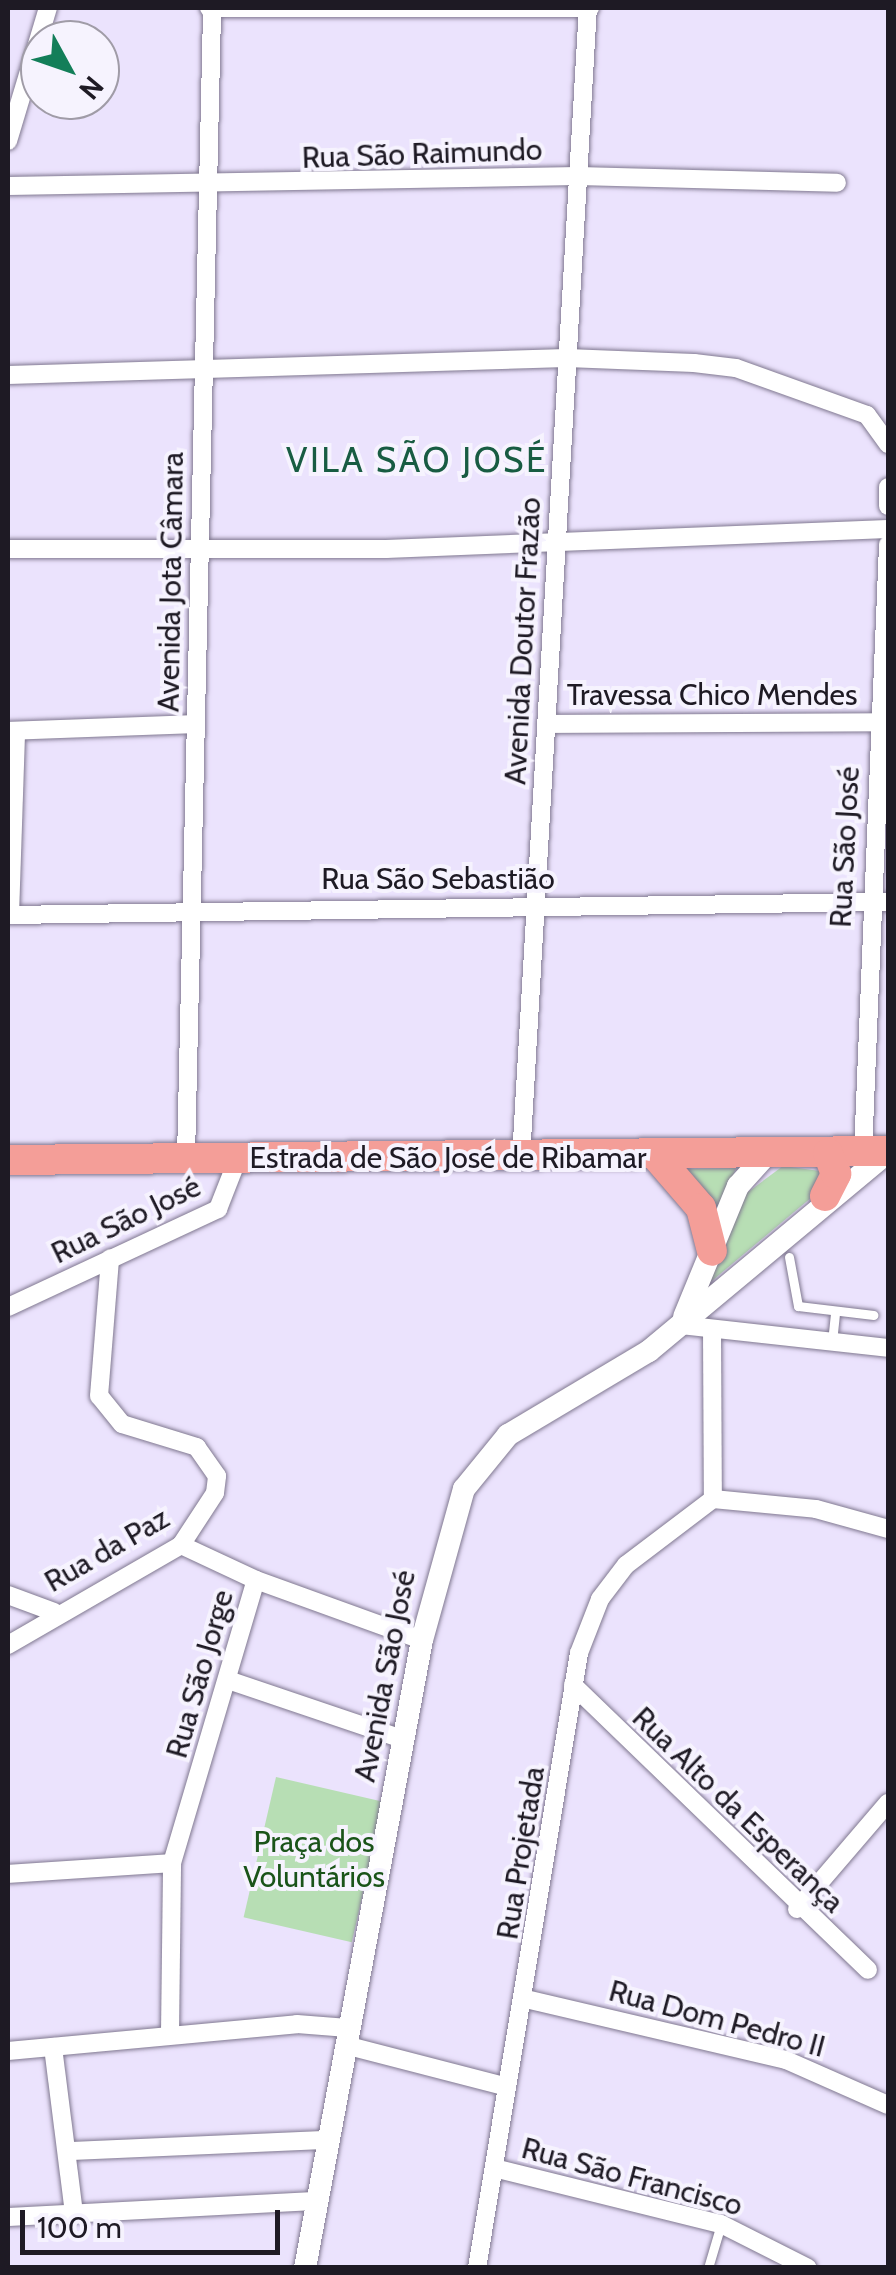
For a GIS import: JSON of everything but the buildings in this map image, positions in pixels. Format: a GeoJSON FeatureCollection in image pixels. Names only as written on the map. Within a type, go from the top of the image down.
{"type":"FeatureCollection","features":[{"type":"Feature","properties":{"kind":"main road","name":"Estrada de São José de Ribamar"},"geometry":{"type":"LineString","coordinates":[[8,1160],[880,1152]]}},
{"type":"Feature","properties":{"kind":"main road"},"geometry":{"type":"LineString","coordinates":[[825,1196],[836,1174],[828,1153]]}},
{"type":"Feature","properties":{"kind":"main road"},"geometry":{"type":"LineString","coordinates":[[657,1157],[700,1208],[712,1250]]}},
{"type":"Feature","properties":{"kind":"street"},"geometry":{"type":"LineString","coordinates":[[8,141],[48,8]]}},
{"type":"Feature","properties":{"kind":"street"},"geometry":{"type":"LineString","coordinates":[[211,8],[589,8]]}},
{"type":"Feature","properties":{"kind":"street","name":"Avenida Jota Câmara"},"geometry":{"type":"LineString","coordinates":[[186,1158],[211,8]]}},
{"type":"Feature","properties":{"kind":"street","name":"Avenida Doutor Frazão"},"geometry":{"type":"LineString","coordinates":[[521,1158],[589,8]]}},
{"type":"Feature","properties":{"kind":"street","name":"Rua São Raimundo"},"geometry":{"type":"LineString","coordinates":[[8,186],[208,189],[578,176],[837,183]]}},
{"type":"Feature","properties":{"kind":"street"},"geometry":{"type":"LineString","coordinates":[[8,374],[203,373],[567,358],[736,368],[867,415],[888,444]]}},
{"type":"Feature","properties":{"kind":"street"},"geometry":{"type":"LineString","coordinates":[[888,487],[888,506]]}},
{"type":"Feature","properties":{"kind":"street"},"geometry":{"type":"LineString","coordinates":[[8,549],[198,552],[556,545],[888,529]]}},
{"type":"Feature","properties":{"kind":"street","name":"Rua São José"},"geometry":{"type":"LineString","coordinates":[[880,1152],[869,903],[888,545]]}},
{"type":"Feature","properties":{"kind":"street","name":"Travessa Chico Mendes"},"geometry":{"type":"LineString","coordinates":[[546,724],[878,722]]}},
{"type":"Feature","properties":{"kind":"street"},"geometry":{"type":"LineString","coordinates":[[9,915],[12,732],[195,724]]}},
{"type":"Feature","properties":{"kind":"street","name":"Rua São Sebastião"},"geometry":{"type":"LineString","coordinates":[[9,915],[191,908],[888,902]]}},
{"type":"Feature","properties":{"kind":"street","name":"Avenida São José"},"geometry":{"type":"LineString","coordinates":[[305,2268],[402,1739],[451,1516],[478,1466],[518,1429],[681,1325],[880,1152]]}},
{"type":"Feature","properties":{"kind":"street"},"geometry":{"type":"LineString","coordinates":[[768,1153],[743,1177],[681,1325],[832,1345],[888,1348]]}},
{"type":"Feature","properties":{"kind":"street","name":"Rua São José"},"geometry":{"type":"LineString","coordinates":[[8,1307],[218,1210],[238,1158]]}},
{"type":"Feature","properties":{"kind":"street","name":"Rua da Paz"},"geometry":{"type":"LineString","coordinates":[[8,1645],[54,1612],[180,1545],[204,1519],[217,1476],[197,1447],[122,1424],[99,1396],[110,1258]]}},
{"type":"Feature","properties":{"kind":"street"},"geometry":{"type":"LineString","coordinates":[[712,1330],[713,1500],[816,1508],[888,1529]]}},
{"type":"Feature","properties":{"kind":"street","name":"Rua Projetada"},"geometry":{"type":"LineString","coordinates":[[476,2268],[526,1999],[574,1686],[600,1599],[665,1530],[713,1500]]}},
{"type":"Feature","properties":{"kind":"street","name":"Rua São Jorge"},"geometry":{"type":"LineString","coordinates":[[170,2033],[172,1863],[256,1580],[180,1545]]}},
{"type":"Feature","properties":{"kind":"street"},"geometry":{"type":"LineString","coordinates":[[256,1580],[422,1640]]}},
{"type":"Feature","properties":{"kind":"street"},"geometry":{"type":"LineString","coordinates":[[8,1594],[54,1612]]}},
{"type":"Feature","properties":{"kind":"street"},"geometry":{"type":"LineString","coordinates":[[228,1680],[402,1739]]}},
{"type":"Feature","properties":{"kind":"street","name":"Rua Alto da Esperança"},"geometry":{"type":"LineString","coordinates":[[574,1686],[797,1909],[868,1970]]}},
{"type":"Feature","properties":{"kind":"street"},"geometry":{"type":"LineString","coordinates":[[797,1909],[888,1804]]}},
{"type":"Feature","properties":{"kind":"street"},"geometry":{"type":"LineString","coordinates":[[8,1874],[172,1863]]}},
{"type":"Feature","properties":{"kind":"street","name":"Rua Dom Pedro II"},"geometry":{"type":"LineString","coordinates":[[526,1999],[786,2060],[888,2105]]}},
{"type":"Feature","properties":{"kind":"street"},"geometry":{"type":"LineString","coordinates":[[8,2051],[170,2033],[346,2036],[507,2088]]}},
{"type":"Feature","properties":{"kind":"street"},"geometry":{"type":"LineString","coordinates":[[54,2047],[74,2214]]}},
{"type":"Feature","properties":{"kind":"street"},"geometry":{"type":"LineString","coordinates":[[69,2150],[326,2140]]}},
{"type":"Feature","properties":{"kind":"street","name":"Rua São Francisco"},"geometry":{"type":"LineString","coordinates":[[494,2168],[720,2224],[808,2268]]}},
{"type":"Feature","properties":{"kind":"street"},"geometry":{"type":"LineString","coordinates":[[8,2218],[315,2201]]}},
{"type":"Feature","properties":{"kind":"lane"},"geometry":{"type":"LineString","coordinates":[[790,1257],[794,1303],[835,1313],[872,1315]]}},
{"type":"Feature","properties":{"kind":"lane"},"geometry":{"type":"LineString","coordinates":[[832,1345],[835,1313]]}},
{"type":"Feature","properties":{"kind":"lane"},"geometry":{"type":"LineString","coordinates":[[708,2268],[720,2224]]}},
{"type":"Feature","properties":{"kind":"green space"},"geometry":{"type":"Polygon","coordinates":[[[783,1166],[820,1171],[812,1197],[707,1285],[744,1195],[783,1166]]]}},
{"type":"Feature","properties":{"kind":"green space"},"geometry":{"type":"Polygon","coordinates":[[[736,1168],[716,1221],[679,1169],[736,1168]]]}},
{"type":"Feature","properties":{"kind":"green space","name":"Praça dos Voluntários"},"geometry":{"type":"Polygon","coordinates":[[[276,1777],[384,1802],[352,1942],[244,1917],[276,1777]]]}},
{"type":"Feature","properties":{"kind":"district","name":"VILA SÃO JOSÉ"},"geometry":{"type":"Point","coordinates":[417,460]}}]}
